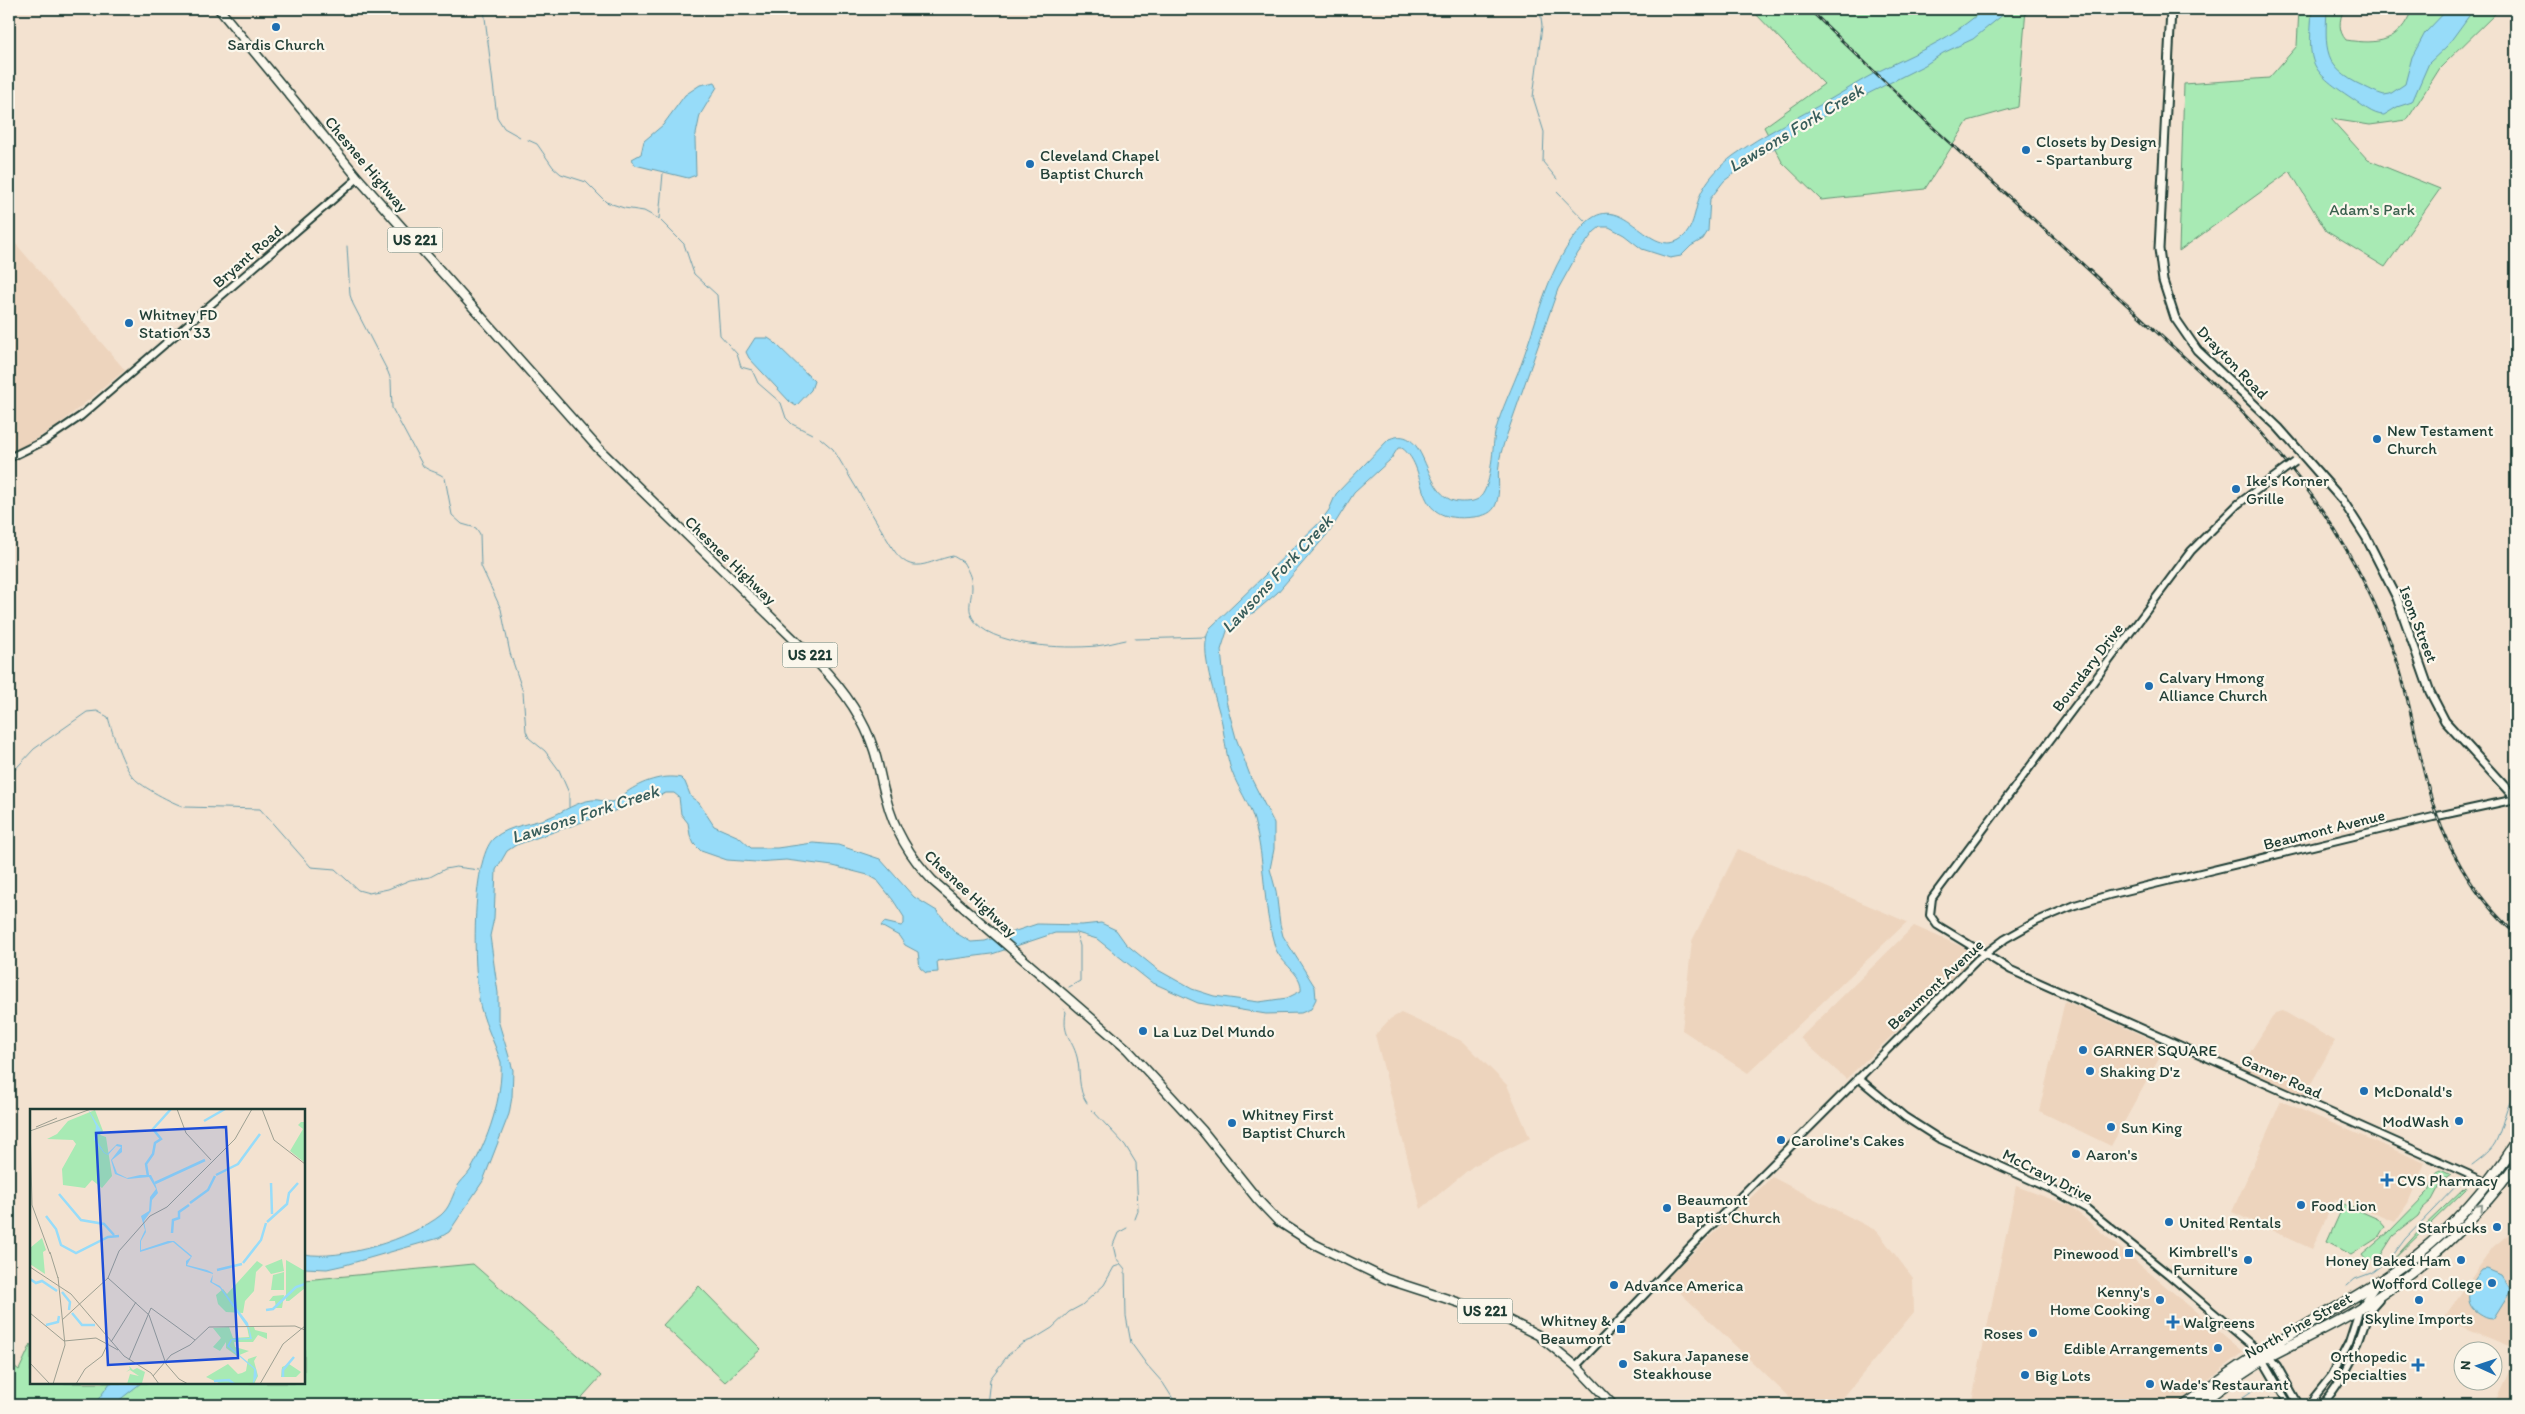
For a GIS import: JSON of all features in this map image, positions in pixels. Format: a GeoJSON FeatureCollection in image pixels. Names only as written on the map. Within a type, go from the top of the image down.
{"type":"FeatureCollection","features":[{"type":"Feature","properties":{"kind":"highway","name":"North Pine Street"},"geometry":{"type":"LineString","coordinates":[[2198,1405],[2264,1357],[2378,1283],[2438,1238],[2488,1183],[2516,1143]]}},
{"type":"Feature","properties":{"kind":"highway","name":"North Pine Street"},"geometry":{"type":"LineString","coordinates":[[2185,1405],[2264,1357],[2360,1308],[2391,1288],[2440,1249],[2482,1205],[2516,1164]]}},
{"type":"Feature","properties":{"kind":"main road","name":"Chesnee Highway"},"geometry":{"type":"LineString","coordinates":[[219,9],[358,178],[596,447],[829,675],[851,703],[870,739],[891,818],[905,845],[924,871],[1016,954],[1127,1049],[1202,1130],[1268,1212],[1288,1228],[1319,1247],[1391,1281],[1500,1316],[1538,1335],[1576,1366]]}},
{"type":"Feature","properties":{"kind":"main road","name":"Drayton Road"},"geometry":{"type":"LineString","coordinates":[[2171,9],[2159,249],[2161,270],[2168,302],[2175,318],[2197,350],[2279,428],[2302,454]]}},
{"type":"Feature","properties":{"kind":"main road","name":"Isom Street"},"geometry":{"type":"LineString","coordinates":[[2302,454],[2343,501],[2370,545],[2399,604],[2430,692],[2445,721],[2516,799]]}},
{"type":"Feature","properties":{"kind":"main road","name":"US 221"},"geometry":{"type":"LineString","coordinates":[[1576,1366],[1613,1405]]}},
{"type":"Feature","properties":{"kind":"street","name":"Bryant Road"},"geometry":{"type":"LineString","coordinates":[[9,458],[44,441],[81,416],[358,178]]}},
{"type":"Feature","properties":{"kind":"street","name":"Boundary Drive"},"geometry":{"type":"LineString","coordinates":[[1934,922],[1929,910],[1932,898],[2191,551],[2218,521],[2246,497],[2295,462],[2302,454]]}},
{"type":"Feature","properties":{"kind":"street","name":"Beaumont Avenue"},"geometry":{"type":"LineString","coordinates":[[1576,1366],[1688,1249],[1858,1078],[1984,955],[2036,921],[2092,900],[2433,816],[2516,799]]}},
{"type":"Feature","properties":{"kind":"street","name":"Garner Road"},"geometry":{"type":"LineString","coordinates":[[1934,922],[1984,955],[2068,996],[2488,1183]]}},
{"type":"Feature","properties":{"kind":"street","name":"McCravy Drive"},"geometry":{"type":"LineString","coordinates":[[1858,1078],[1906,1117],[1938,1138],[2053,1190],[2087,1209],[2168,1274],[2264,1357]]}},
{"type":"Feature","properties":{"kind":"street"},"geometry":{"type":"LineString","coordinates":[[2308,1405],[2326,1385],[2340,1361],[2360,1308],[2378,1283]]}},
{"type":"Feature","properties":{"kind":"street"},"geometry":{"type":"LineString","coordinates":[[2321,1405],[2356,1348],[2370,1310],[2391,1288]]}},
{"type":"Feature","properties":{"kind":"street"},"geometry":{"type":"LineString","coordinates":[[2264,1357],[2289,1405]]}},
{"type":"Feature","properties":{"kind":"street"},"geometry":{"type":"LineString","coordinates":[[2264,1357],[2299,1405]]}},
{"type":"Feature","properties":{"kind":"shaded area"},"geometry":{"type":"Polygon","coordinates":[[[9,236],[125,370],[57,426],[24,446],[9,452],[9,236]]]}},
{"type":"Feature","properties":{"kind":"shaded area"},"geometry":{"type":"Polygon","coordinates":[[[1738,849],[1907,922],[1748,1073],[1682,1030],[1692,941],[1738,849]]]}},
{"type":"Feature","properties":{"kind":"shaded area"},"geometry":{"type":"Polygon","coordinates":[[[1914,926],[1967,949],[1973,959],[1846,1079],[1800,1038],[1914,926]]]}},
{"type":"Feature","properties":{"kind":"shaded area","name":"GARNER SQUARE"},"geometry":{"type":"Polygon","coordinates":[[[2065,1001],[2166,1046],[2111,1146],[2039,1111],[2065,1001]]]}},
{"type":"Feature","properties":{"kind":"shaded area"},"geometry":{"type":"Polygon","coordinates":[[[2283,1011],[2335,1041],[2304,1096],[2240,1068],[2275,1013],[2283,1011]]]}},
{"type":"Feature","properties":{"kind":"shaded area"},"geometry":{"type":"Polygon","coordinates":[[[1401,1013],[1464,1042],[1507,1085],[1530,1138],[1473,1166],[1421,1209],[1375,1035],[1390,1019],[1401,1013]]]}},
{"type":"Feature","properties":{"kind":"shaded area"},"geometry":{"type":"Polygon","coordinates":[[[2281,1101],[2425,1163],[2408,1203],[2395,1222],[2348,1202],[2335,1199],[2312,1249],[2232,1212],[2281,1101]]]}},
{"type":"Feature","properties":{"kind":"shaded area"},"geometry":{"type":"Polygon","coordinates":[[[1772,1177],[1877,1231],[1913,1278],[1914,1312],[1837,1405],[1797,1405],[1666,1279],[1772,1177]]]}},
{"type":"Feature","properties":{"kind":"shaded area"},"geometry":{"type":"Polygon","coordinates":[[[2016,1186],[2070,1206],[2244,1352],[2175,1405],[1971,1405],[2016,1186]]]}},
{"type":"Feature","properties":{"kind":"shaded area","name":"Wofford College"},"geometry":{"type":"Polygon","coordinates":[[[2516,1228],[2516,1349],[2443,1319],[2493,1247],[2516,1228]]]}},
{"type":"Feature","properties":{"kind":"shaded area"},"geometry":{"type":"Polygon","coordinates":[[[2516,1354],[2516,1405],[2494,1405],[2500,1392],[2502,1392],[2502,1386],[2516,1354]]]}},
{"type":"Feature","properties":{"kind":"green space"},"geometry":{"type":"Polygon","coordinates":[[[1751,9],[2026,9],[2018,107],[1968,121],[1925,189],[1821,200],[1782,162],[1764,127],[1824,84],[1751,9]]]}},
{"type":"Feature","properties":{"kind":"green space","name":"Adam's Park"},"geometry":{"type":"Polygon","coordinates":[[[2299,9],[2344,9],[2340,25],[2343,37],[2346,40],[2368,42],[2386,39],[2394,35],[2407,20],[2412,9],[2500,9],[2440,68],[2407,120],[2370,125],[2331,119],[2368,160],[2440,189],[2385,267],[2326,231],[2290,171],[2179,251],[2184,84],[2269,78],[2297,46],[2299,9]]]}},
{"type":"Feature","properties":{"kind":"green space"},"geometry":{"type":"Polygon","coordinates":[[[2441,1170],[2451,1175],[2442,1181],[2432,1200],[2422,1209],[2418,1216],[2393,1236],[2381,1255],[2367,1262],[2362,1255],[2389,1232],[2429,1191],[2437,1172],[2441,1170]]]}},
{"type":"Feature","properties":{"kind":"green space"},"geometry":{"type":"Polygon","coordinates":[[[2465,1187],[2466,1189],[2393,1260],[2420,1230],[2465,1187]]]}},
{"type":"Feature","properties":{"kind":"green space"},"geometry":{"type":"Polygon","coordinates":[[[2344,1204],[2378,1219],[2385,1227],[2379,1237],[2351,1255],[2327,1242],[2344,1204]]]}},
{"type":"Feature","properties":{"kind":"green space"},"geometry":{"type":"Polygon","coordinates":[[[473,1264],[601,1376],[575,1405],[9,1405],[9,1362],[19,1370],[30,1346],[30,1384],[305,1384],[305,1280],[473,1264]]]}},
{"type":"Feature","properties":{"kind":"green space"},"geometry":{"type":"Polygon","coordinates":[[[699,1286],[761,1349],[725,1382],[663,1325],[699,1286]]]}},
{"type":"Feature","properties":{"kind":"water","name":"Lawsons Fork Creek"},"geometry":{"type":"Polygon","coordinates":[[[1985,9],[2010,9],[1973,39],[1798,129],[1779,146],[1756,157],[1724,181],[1710,199],[1708,231],[1703,239],[1691,246],[1681,256],[1670,258],[1642,249],[1624,235],[1609,227],[1600,227],[1594,232],[1578,253],[1558,289],[1504,443],[1499,462],[1499,490],[1495,507],[1490,512],[1474,517],[1453,517],[1439,513],[1424,494],[1411,458],[1402,448],[1398,448],[1391,459],[1354,493],[1330,531],[1277,593],[1256,611],[1228,628],[1221,650],[1226,701],[1236,738],[1251,778],[1274,823],[1274,849],[1270,869],[1276,891],[1280,924],[1283,936],[1315,987],[1316,999],[1311,1009],[1301,1013],[1266,1014],[1198,1003],[1151,982],[1097,939],[1077,933],[1055,933],[992,954],[937,961],[938,972],[926,973],[920,968],[918,952],[905,945],[899,936],[881,926],[884,922],[901,926],[904,924],[904,917],[877,880],[868,875],[833,866],[786,860],[756,862],[727,860],[701,851],[694,844],[688,823],[681,814],[679,797],[674,793],[666,793],[516,845],[507,851],[496,870],[494,918],[490,936],[498,993],[498,1020],[513,1070],[512,1097],[509,1114],[483,1181],[449,1232],[439,1238],[345,1265],[327,1269],[305,1268],[305,1254],[337,1254],[356,1251],[394,1240],[428,1224],[444,1212],[457,1186],[470,1171],[483,1146],[497,1104],[501,1075],[501,1062],[481,1009],[478,994],[475,947],[477,894],[481,870],[486,850],[494,838],[507,830],[550,817],[586,801],[613,801],[633,788],[652,780],[667,777],[681,778],[685,782],[691,797],[699,803],[714,826],[739,837],[751,848],[777,848],[813,843],[838,845],[880,859],[914,897],[937,911],[956,933],[971,942],[985,941],[1037,924],[1082,925],[1101,923],[1116,930],[1126,944],[1158,970],[1192,989],[1214,996],[1259,1002],[1287,998],[1301,991],[1299,979],[1282,959],[1275,947],[1268,916],[1258,836],[1252,814],[1230,766],[1222,723],[1209,675],[1206,648],[1210,628],[1320,522],[1329,510],[1336,494],[1389,439],[1402,437],[1412,441],[1438,489],[1447,498],[1460,502],[1470,502],[1478,499],[1483,494],[1491,469],[1495,433],[1546,291],[1562,256],[1584,225],[1597,215],[1610,213],[1622,217],[1656,240],[1667,243],[1679,240],[1685,236],[1692,224],[1699,197],[1708,181],[1733,156],[1768,133],[1871,75],[1958,30],[1985,9]]]}},
{"type":"Feature","properties":{"kind":"water"},"geometry":{"type":"Polygon","coordinates":[[[2312,9],[2327,9],[2327,46],[2329,55],[2340,72],[2350,79],[2384,95],[2390,94],[2405,84],[2412,57],[2425,33],[2448,9],[2474,9],[2447,46],[2429,63],[2412,102],[2397,107],[2384,115],[2380,115],[2364,107],[2326,79],[2319,71],[2311,53],[2312,9]]]}},
{"type":"Feature","properties":{"kind":"water"},"geometry":{"type":"Polygon","coordinates":[[[715,82],[717,87],[700,115],[695,139],[696,175],[688,178],[635,165],[632,159],[641,154],[644,141],[663,125],[685,95],[700,85],[715,82]]]}},
{"type":"Feature","properties":{"kind":"water"},"geometry":{"type":"Polygon","coordinates":[[[755,338],[768,338],[774,342],[814,381],[811,390],[796,406],[749,358],[746,352],[755,338]]]}},
{"type":"Feature","properties":{"kind":"water"},"geometry":{"type":"Polygon","coordinates":[[[2487,1269],[2501,1275],[2511,1290],[2493,1319],[2484,1317],[2473,1309],[2469,1298],[2469,1292],[2474,1281],[2482,1270],[2487,1269]]]}},
{"type":"Feature","properties":{"kind":"water"},"geometry":{"type":"Polygon","coordinates":[[[109,1384],[140,1384],[113,1405],[94,1405],[109,1384]]]}},
{"type":"Feature","properties":{"kind":"waterway"},"geometry":{"type":"LineString","coordinates":[[484,9],[497,117],[504,128],[520,137]]}},
{"type":"Feature","properties":{"kind":"waterway"},"geometry":{"type":"LineString","coordinates":[[1540,9],[1542,26],[1533,97],[1544,132],[1543,162],[1557,179]]}},
{"type":"Feature","properties":{"kind":"waterway"},"geometry":{"type":"LineString","coordinates":[[528,140],[537,144],[553,167],[561,174],[586,182],[606,202],[624,208],[644,211],[659,219],[684,244],[694,274],[717,295],[720,335],[737,354],[741,367],[752,370],[758,383],[781,403],[786,418],[792,424],[812,434]]}},
{"type":"Feature","properties":{"kind":"waterway"},"geometry":{"type":"LineString","coordinates":[[659,219],[663,173]]}},
{"type":"Feature","properties":{"kind":"waterway"},"geometry":{"type":"LineString","coordinates":[[1556,191],[1587,223]]}},
{"type":"Feature","properties":{"kind":"waterway","name":"Lawsons Fork Creek"},"geometry":{"type":"LineString","coordinates":[[347,246],[350,295],[391,380],[392,408],[423,466],[445,478],[452,515],[462,524],[476,528],[480,534],[481,566],[501,609],[510,653],[523,692],[526,731],[529,738],[545,751],[559,770],[569,793],[569,807]]}},
{"type":"Feature","properties":{"kind":"waterway"},"geometry":{"type":"LineString","coordinates":[[820,438],[833,449],[900,558],[913,565],[920,565],[953,556],[963,562],[972,583],[970,606],[972,617],[980,627],[994,635],[1010,640],[1048,646],[1083,647],[1126,640]]}},
{"type":"Feature","properties":{"kind":"waterway"},"geometry":{"type":"LineString","coordinates":[[1135,639],[1206,637]]}},
{"type":"Feature","properties":{"kind":"waterway"},"geometry":{"type":"LineString","coordinates":[[9,776],[34,749],[87,712],[97,711],[108,717],[126,766],[134,778],[144,786],[185,807],[260,809],[311,867],[335,869],[358,890],[369,893],[388,889],[410,880],[430,877],[445,869],[456,867],[479,870]]}},
{"type":"Feature","properties":{"kind":"waterway"},"geometry":{"type":"LineString","coordinates":[[1069,987],[1080,981],[1080,946],[1076,932]]}},
{"type":"Feature","properties":{"kind":"waterway"},"geometry":{"type":"LineString","coordinates":[[1063,1008],[1066,1012],[1066,1032],[1077,1057],[1080,1087],[1087,1103]]}},
{"type":"Feature","properties":{"kind":"waterway"},"geometry":{"type":"LineString","coordinates":[[2472,1165],[2493,1147],[2509,1103],[2516,1091]]}},
{"type":"Feature","properties":{"kind":"waterway"},"geometry":{"type":"LineString","coordinates":[[1092,1110],[1125,1145],[1136,1163],[1138,1211],[1135,1219]]}},
{"type":"Feature","properties":{"kind":"waterway"},"geometry":{"type":"LineString","coordinates":[[2347,1286],[2355,1279],[2371,1273],[2391,1258],[2405,1239],[2460,1182]]}},
{"type":"Feature","properties":{"kind":"waterway"},"geometry":{"type":"LineString","coordinates":[[1127,1228],[1118,1233],[1113,1245],[1116,1258],[1125,1269],[1126,1316],[1131,1343],[1163,1383],[1177,1405]]}},
{"type":"Feature","properties":{"kind":"waterway"},"geometry":{"type":"LineString","coordinates":[[987,1405],[990,1379],[1008,1355],[1023,1343],[1034,1339],[1052,1328],[1069,1312],[1082,1305],[1104,1285],[1114,1267],[1120,1265]]}},
{"type":"Feature","properties":{"kind":"waterway"},"geometry":{"type":"LineString","coordinates":[[2231,1405],[2267,1381]]}},
{"type":"Feature","properties":{"kind":"railway"},"geometry":{"type":"LineString","coordinates":[[1809,9],[1928,123],[2218,388],[2274,447],[2299,479],[2345,547],[2382,620],[2401,674],[2434,807],[2451,847],[2461,867],[2486,903],[2516,934]]}},
{"type":"Feature","properties":{"kind":"place","name":"Sardis Church"},"geometry":{"type":"Point","coordinates":[276,27]}},
{"type":"Feature","properties":{"kind":"place","name":"Closets by Design - Spartanburg"},"geometry":{"type":"Point","coordinates":[2026,150]}},
{"type":"Feature","properties":{"kind":"place","name":"Cleveland Chapel Baptist Church"},"geometry":{"type":"Point","coordinates":[1030,164]}},
{"type":"Feature","properties":{"kind":"place","name":"Whitney FD Station 33"},"geometry":{"type":"Point","coordinates":[129,323]}},
{"type":"Feature","properties":{"kind":"place","name":"New Testament Church"},"geometry":{"type":"Point","coordinates":[2377,439]}},
{"type":"Feature","properties":{"kind":"place","name":"Ike's Korner Grille"},"geometry":{"type":"Point","coordinates":[2236,489]}},
{"type":"Feature","properties":{"kind":"place","name":"Calvary Hmong Alliance Church"},"geometry":{"type":"Point","coordinates":[2149,686]}},
{"type":"Feature","properties":{"kind":"place","name":"La Luz Del Mundo"},"geometry":{"type":"Point","coordinates":[1143,1031]}},
{"type":"Feature","properties":{"kind":"place","name":"GARNER SQUARE"},"geometry":{"type":"Point","coordinates":[2083,1050]}},
{"type":"Feature","properties":{"kind":"place","name":"Shaking D'z"},"geometry":{"type":"Point","coordinates":[2090,1071]}},
{"type":"Feature","properties":{"kind":"place","name":"McDonald's"},"geometry":{"type":"Point","coordinates":[2364,1091]}},
{"type":"Feature","properties":{"kind":"place","name":"ModWash"},"geometry":{"type":"Point","coordinates":[2459,1121]}},
{"type":"Feature","properties":{"kind":"place","name":"Whitney First Baptist Church"},"geometry":{"type":"Point","coordinates":[1232,1123]}},
{"type":"Feature","properties":{"kind":"place","name":"Sun King"},"geometry":{"type":"Point","coordinates":[2111,1127]}},
{"type":"Feature","properties":{"kind":"place","name":"Caroline's Cakes"},"geometry":{"type":"Point","coordinates":[1781,1140]}},
{"type":"Feature","properties":{"kind":"place","name":"Aaron's"},"geometry":{"type":"Point","coordinates":[2076,1154]}},
{"type":"Feature","properties":{"kind":"place","name":"CVS Pharmacy"},"geometry":{"type":"Point","coordinates":[2387,1180]}},
{"type":"Feature","properties":{"kind":"place","name":"Food Lion"},"geometry":{"type":"Point","coordinates":[2301,1205]}},
{"type":"Feature","properties":{"kind":"place","name":"Beaumont Baptist Church"},"geometry":{"type":"Point","coordinates":[1667,1208]}},
{"type":"Feature","properties":{"kind":"place","name":"United Rentals"},"geometry":{"type":"Point","coordinates":[2169,1222]}},
{"type":"Feature","properties":{"kind":"place","name":"Starbucks"},"geometry":{"type":"Point","coordinates":[2497,1227]}},
{"type":"Feature","properties":{"kind":"place","name":"Pinewood"},"geometry":{"type":"Point","coordinates":[2129,1253]}},
{"type":"Feature","properties":{"kind":"place","name":"Kimbrell's Furniture"},"geometry":{"type":"Point","coordinates":[2248,1260]}},
{"type":"Feature","properties":{"kind":"place","name":"Honey Baked Ham"},"geometry":{"type":"Point","coordinates":[2461,1260]}},
{"type":"Feature","properties":{"kind":"place","name":"Wofford College"},"geometry":{"type":"Point","coordinates":[2492,1283]}},
{"type":"Feature","properties":{"kind":"place","name":"Advance America"},"geometry":{"type":"Point","coordinates":[1614,1285]}},
{"type":"Feature","properties":{"kind":"place","name":"Kenny's Home Cooking"},"geometry":{"type":"Point","coordinates":[2160,1300]}},
{"type":"Feature","properties":{"kind":"place","name":"Skyline Imports"},"geometry":{"type":"Point","coordinates":[2419,1300]}},
{"type":"Feature","properties":{"kind":"place","name":"Walgreens"},"geometry":{"type":"Point","coordinates":[2173,1322]}},
{"type":"Feature","properties":{"kind":"place","name":"Whitney & Beaumont"},"geometry":{"type":"Point","coordinates":[1621,1329]}},
{"type":"Feature","properties":{"kind":"place","name":"Roses"},"geometry":{"type":"Point","coordinates":[2033,1333]}},
{"type":"Feature","properties":{"kind":"place","name":"Edible Arrangements"},"geometry":{"type":"Point","coordinates":[2218,1348]}},
{"type":"Feature","properties":{"kind":"place","name":"Sakura Japanese Steakhouse"},"geometry":{"type":"Point","coordinates":[1623,1364]}},
{"type":"Feature","properties":{"kind":"place","name":"Orthopedic Specialties"},"geometry":{"type":"Point","coordinates":[2418,1365]}},
{"type":"Feature","properties":{"kind":"place","name":"Big Lots"},"geometry":{"type":"Point","coordinates":[2025,1375]}},
{"type":"Feature","properties":{"kind":"place","name":"Wade's Restaurant"},"geometry":{"type":"Point","coordinates":[2150,1384]}}]}
